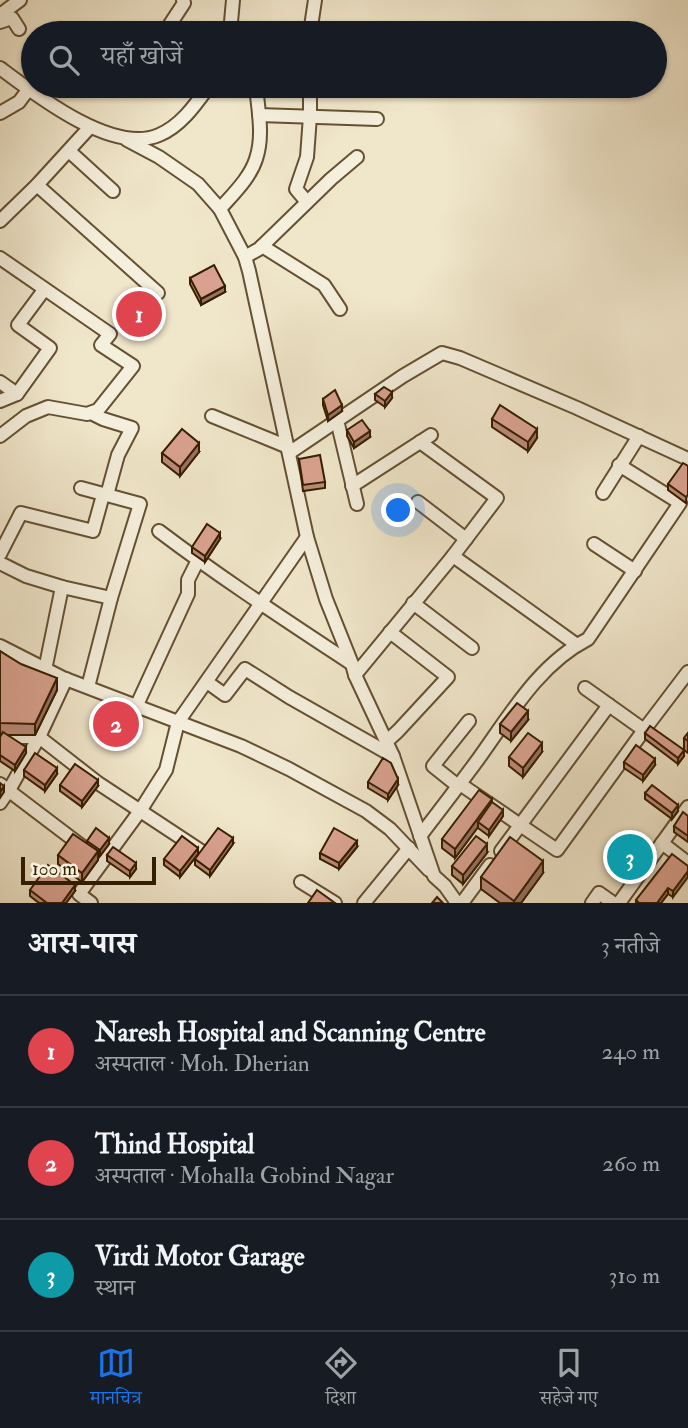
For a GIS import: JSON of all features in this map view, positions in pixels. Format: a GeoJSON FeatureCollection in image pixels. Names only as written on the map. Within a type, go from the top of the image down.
{"type":"FeatureCollection","features":[{"type":"Feature","properties":{"kind":"street"},"geometry":{"type":"LineString","coordinates":[[0,15],[20,0]]}},
{"type":"Feature","properties":{"kind":"street"},"geometry":{"type":"LineString","coordinates":[[172,21],[184,3],[183,0]]}},
{"type":"Feature","properties":{"kind":"street"},"geometry":{"type":"LineString","coordinates":[[312,21],[315,0]]}},
{"type":"Feature","properties":{"kind":"street"},"geometry":{"type":"LineString","coordinates":[[231,21],[233,2]]}},
{"type":"Feature","properties":{"kind":"street"},"geometry":{"type":"LineString","coordinates":[[0,22],[12,18],[19,29]]}},
{"type":"Feature","properties":{"kind":"street"},"geometry":{"type":"LineString","coordinates":[[0,68],[21,84]]}},
{"type":"Feature","properties":{"kind":"street"},"geometry":{"type":"LineString","coordinates":[[0,113],[22,98]]}},
{"type":"Feature","properties":{"kind":"street"},"geometry":{"type":"LineString","coordinates":[[41,98],[90,127],[124,139],[159,157],[198,184],[220,209],[245,257],[307,537],[326,599],[354,670],[393,756],[434,876]]}},
{"type":"Feature","properties":{"kind":"street"},"geometry":{"type":"LineString","coordinates":[[124,139],[147,139],[168,131],[200,98]]}},
{"type":"Feature","properties":{"kind":"street"},"geometry":{"type":"LineString","coordinates":[[220,209],[244,182],[256,159],[260,130],[257,98]]}},
{"type":"Feature","properties":{"kind":"street"},"geometry":{"type":"LineString","coordinates":[[307,202],[296,189],[307,157],[310,98]]}},
{"type":"Feature","properties":{"kind":"street"},"geometry":{"type":"LineString","coordinates":[[0,100],[19,102]]}},
{"type":"Feature","properties":{"kind":"street"},"geometry":{"type":"LineString","coordinates":[[259,115],[377,119]]}},
{"type":"Feature","properties":{"kind":"street"},"geometry":{"type":"LineString","coordinates":[[0,220],[37,185],[90,127]]}},
{"type":"Feature","properties":{"kind":"street"},"geometry":{"type":"LineString","coordinates":[[69,151],[113,191]]}},
{"type":"Feature","properties":{"kind":"street"},"geometry":{"type":"LineString","coordinates":[[245,257],[262,246],[357,157]]}},
{"type":"Feature","properties":{"kind":"street"},"geometry":{"type":"LineString","coordinates":[[37,185],[158,293]]}},
{"type":"Feature","properties":{"kind":"street"},"geometry":{"type":"LineString","coordinates":[[262,246],[324,285],[340,309]]}},
{"type":"Feature","properties":{"kind":"street"},"geometry":{"type":"LineString","coordinates":[[0,258],[110,334],[101,345],[133,366],[98,410],[87,414],[48,407],[26,416],[0,436]]}},
{"type":"Feature","properties":{"kind":"street"},"geometry":{"type":"LineString","coordinates":[[0,401],[17,394],[50,348],[18,325],[44,290]]}},
{"type":"Feature","properties":{"kind":"street"},"geometry":{"type":"LineString","coordinates":[[289,450],[425,361],[442,353],[460,358],[688,459]]}},
{"type":"Feature","properties":{"kind":"street"},"geometry":{"type":"LineString","coordinates":[[0,382],[17,394]]}},
{"type":"Feature","properties":{"kind":"street"},"geometry":{"type":"LineString","coordinates":[[0,554],[21,513],[93,531],[118,456],[132,428],[91,413]]}},
{"type":"Feature","properties":{"kind":"street"},"geometry":{"type":"LineString","coordinates":[[212,416],[289,450]]}},
{"type":"Feature","properties":{"kind":"street"},"geometry":{"type":"LineString","coordinates":[[337,420],[357,504]]}},
{"type":"Feature","properties":{"kind":"street"},"geometry":{"type":"LineString","coordinates":[[603,493],[639,436]]}},
{"type":"Feature","properties":{"kind":"street"},"geometry":{"type":"LineString","coordinates":[[352,486],[426,439],[498,498],[390,632],[354,670]]}},
{"type":"Feature","properties":{"kind":"street"},"geometry":{"type":"LineString","coordinates":[[420,835],[538,677],[577,645],[589,639],[680,503],[619,466]]}},
{"type":"Feature","properties":{"kind":"street"},"geometry":{"type":"LineString","coordinates":[[81,488],[140,504],[111,598],[88,687]]}},
{"type":"Feature","properties":{"kind":"street"},"geometry":{"type":"LineString","coordinates":[[418,502],[466,539]]}},
{"type":"Feature","properties":{"kind":"street"},"geometry":{"type":"LineString","coordinates":[[159,531],[354,670]]}},
{"type":"Feature","properties":{"kind":"street"},"geometry":{"type":"LineString","coordinates":[[91,903],[79,894],[140,811],[166,770],[178,722],[307,537]]}},
{"type":"Feature","properties":{"kind":"street"},"geometry":{"type":"LineString","coordinates":[[594,544],[635,571]]}},
{"type":"Feature","properties":{"kind":"street"},"geometry":{"type":"LineString","coordinates":[[453,556],[577,645]]}},
{"type":"Feature","properties":{"kind":"street"},"geometry":{"type":"LineString","coordinates":[[136,707],[188,593],[188,580],[198,560]]}},
{"type":"Feature","properties":{"kind":"street"},"geometry":{"type":"LineString","coordinates":[[0,563],[26,576],[111,598]]}},
{"type":"Feature","properties":{"kind":"street"},"geometry":{"type":"LineString","coordinates":[[46,670],[62,587]]}},
{"type":"Feature","properties":{"kind":"street"},"geometry":{"type":"LineString","coordinates":[[413,603],[472,648]]}},
{"type":"Feature","properties":{"kind":"street"},"geometry":{"type":"LineString","coordinates":[[386,742],[448,677],[390,632]]}},
{"type":"Feature","properties":{"kind":"street"},"geometry":{"type":"LineString","coordinates":[[0,646],[66,679],[241,747],[289,769],[366,811],[409,848],[457,903]]}},
{"type":"Feature","properties":{"kind":"street"},"geometry":{"type":"LineString","coordinates":[[207,682],[225,695],[245,669],[393,756]]}},
{"type":"Feature","properties":{"kind":"street"},"geometry":{"type":"LineString","coordinates":[[469,721],[433,766],[557,850],[688,672]]}},
{"type":"Feature","properties":{"kind":"street"},"geometry":{"type":"LineString","coordinates":[[0,803],[5,787],[39,737],[66,679]]}},
{"type":"Feature","properties":{"kind":"street"},"geometry":{"type":"LineString","coordinates":[[585,688],[645,730]]}},
{"type":"Feature","properties":{"kind":"street"},"geometry":{"type":"LineString","coordinates":[[462,903],[609,705]]}},
{"type":"Feature","properties":{"kind":"street"},"geometry":{"type":"LineString","coordinates":[[0,737],[39,737],[98,783],[201,851]]}},
{"type":"Feature","properties":{"kind":"street"},"geometry":{"type":"LineString","coordinates":[[5,787],[83,847]]}},
{"type":"Feature","properties":{"kind":"street"},"geometry":{"type":"LineString","coordinates":[[620,903],[688,807]]}},
{"type":"Feature","properties":{"kind":"street"},"geometry":{"type":"LineString","coordinates":[[662,843],[688,863]]}},
{"type":"Feature","properties":{"kind":"street"},"geometry":{"type":"LineString","coordinates":[[364,903],[409,848]]}},
{"type":"Feature","properties":{"kind":"street"},"geometry":{"type":"LineString","coordinates":[[301,882],[335,903]]}},
{"type":"Feature","properties":{"kind":"street"},"geometry":{"type":"LineString","coordinates":[[592,903],[599,893],[613,903]]}},
{"type":"Feature","properties":{"kind":"building"},"geometry":{"type":"Polygon","coordinates":[[[214,265],[225,286],[201,299],[190,278],[214,265]]]}},
{"type":"Feature","properties":{"kind":"building"},"geometry":{"type":"Polygon","coordinates":[[[148,290],[155,296],[136,317],[130,311],[148,290]]]}},
{"type":"Feature","properties":{"kind":"building"},"geometry":{"type":"Polygon","coordinates":[[[384,387],[392,392],[385,401],[375,394],[384,387]]]}},
{"type":"Feature","properties":{"kind":"building"},"geometry":{"type":"Polygon","coordinates":[[[335,390],[342,405],[328,415],[323,399],[335,390]]]}},
{"type":"Feature","properties":{"kind":"building"},"geometry":{"type":"Polygon","coordinates":[[[500,405],[537,429],[528,442],[492,419],[500,405]]]}},
{"type":"Feature","properties":{"kind":"building"},"geometry":{"type":"Polygon","coordinates":[[[362,420],[370,431],[354,442],[347,430],[362,420]]]}},
{"type":"Feature","properties":{"kind":"building"},"geometry":{"type":"Polygon","coordinates":[[[182,429],[199,443],[180,467],[162,453],[182,429]]]}},
{"type":"Feature","properties":{"kind":"building"},"geometry":{"type":"Polygon","coordinates":[[[320,455],[325,482],[303,485],[299,459],[320,455]]]}},
{"type":"Feature","properties":{"kind":"building"},"geometry":{"type":"Polygon","coordinates":[[[683,463],[688,466],[686,497],[668,484],[683,463]]]}},
{"type":"Feature","properties":{"kind":"building"},"geometry":{"type":"Polygon","coordinates":[[[207,524],[220,533],[205,556],[192,547],[207,524]]]}},
{"type":"Feature","properties":{"kind":"building"},"geometry":{"type":"Polygon","coordinates":[[[0,651],[21,664],[57,678],[35,724],[0,723],[0,651]]]}},
{"type":"Feature","properties":{"kind":"building"},"geometry":{"type":"Polygon","coordinates":[[[115,701],[129,712],[117,728],[103,718],[115,701]]]}},
{"type":"Feature","properties":{"kind":"building"},"geometry":{"type":"Polygon","coordinates":[[[517,703],[528,711],[511,732],[500,724],[517,703]]]}},
{"type":"Feature","properties":{"kind":"building"},"geometry":{"type":"Polygon","coordinates":[[[650,726],[684,750],[678,758],[645,733],[650,726]]]}},
{"type":"Feature","properties":{"kind":"building"},"geometry":{"type":"Polygon","coordinates":[[[3,732],[26,747],[15,765],[0,755],[0,737],[3,732]]]}},
{"type":"Feature","properties":{"kind":"building"},"geometry":{"type":"Polygon","coordinates":[[[528,733],[542,743],[523,768],[509,757],[528,733]]]}},
{"type":"Feature","properties":{"kind":"building"},"geometry":{"type":"Polygon","coordinates":[[[636,745],[655,759],[643,775],[624,762],[636,745]]]}},
{"type":"Feature","properties":{"kind":"building"},"geometry":{"type":"Polygon","coordinates":[[[35,753],[57,768],[45,785],[24,770],[35,753]]]}},
{"type":"Feature","properties":{"kind":"building"},"geometry":{"type":"Polygon","coordinates":[[[383,758],[391,763],[398,779],[388,794],[368,782],[383,758]]]}},
{"type":"Feature","properties":{"kind":"building"},"geometry":{"type":"Polygon","coordinates":[[[75,764],[98,780],[82,801],[60,785],[75,764]]]}},
{"type":"Feature","properties":{"kind":"building"},"geometry":{"type":"Polygon","coordinates":[[[652,785],[678,805],[672,813],[645,793],[652,785]]]}},
{"type":"Feature","properties":{"kind":"building"},"geometry":{"type":"Polygon","coordinates":[[[479,790],[492,799],[455,849],[442,839],[479,790]]]}},
{"type":"Feature","properties":{"kind":"building"},"geometry":{"type":"Polygon","coordinates":[[[492,802],[503,810],[489,830],[478,822],[492,802]]]}},
{"type":"Feature","properties":{"kind":"building"},"geometry":{"type":"Polygon","coordinates":[[[683,812],[688,816],[688,836],[674,826],[683,812]]]}},
{"type":"Feature","properties":{"kind":"building"},"geometry":{"type":"Polygon","coordinates":[[[96,828],[109,838],[100,850],[87,841],[96,828]]]}},
{"type":"Feature","properties":{"kind":"building"},"geometry":{"type":"Polygon","coordinates":[[[218,828],[233,838],[210,870],[195,859],[218,828]]]}},
{"type":"Feature","properties":{"kind":"building"},"geometry":{"type":"Polygon","coordinates":[[[334,828],[357,841],[339,863],[320,853],[334,828]]]}},
{"type":"Feature","properties":{"kind":"building"},"geometry":{"type":"Polygon","coordinates":[[[73,834],[98,851],[82,873],[58,855],[73,834]]]}},
{"type":"Feature","properties":{"kind":"building"},"geometry":{"type":"Polygon","coordinates":[[[182,836],[198,848],[180,871],[164,859],[182,836]]]}},
{"type":"Feature","properties":{"kind":"building"},"geometry":{"type":"Polygon","coordinates":[[[476,836],[487,844],[463,875],[452,866],[476,836]]]}},
{"type":"Feature","properties":{"kind":"building"},"geometry":{"type":"Polygon","coordinates":[[[510,837],[543,861],[514,901],[481,877],[510,837]]]}},
{"type":"Feature","properties":{"kind":"building"},"geometry":{"type":"Polygon","coordinates":[[[623,838],[648,856],[637,872],[612,853],[623,838]]]}},
{"type":"Feature","properties":{"kind":"building"},"geometry":{"type":"Polygon","coordinates":[[[113,847],[136,863],[130,871],[107,855],[113,847]]]}},
{"type":"Feature","properties":{"kind":"building"},"geometry":{"type":"Polygon","coordinates":[[[672,854],[688,866],[688,871],[673,891],[668,888],[657,903],[639,903],[636,900],[672,854]]]}},
{"type":"Feature","properties":{"kind":"building"},"geometry":{"type":"Polygon","coordinates":[[[48,865],[75,885],[62,903],[47,903],[30,890],[48,865]]]}},
{"type":"Feature","properties":{"kind":"building"},"geometry":{"type":"Polygon","coordinates":[[[317,890],[335,903],[308,903],[317,890]]]}},
{"type":"Feature","properties":{"kind":"building"},"geometry":{"type":"Polygon","coordinates":[[[437,897],[443,903],[432,903],[437,897]]]}},
{"type":"Feature","properties":{"kind":"place","name":"Naresh Hospital and Scanning Centre"},"geometry":{"type":"Point","coordinates":[139,314]}},
{"type":"Feature","properties":{"kind":"place","name":"Thind Hospital"},"geometry":{"type":"Point","coordinates":[116,724]}},
{"type":"Feature","properties":{"kind":"place","name":"Virdi Motor Garage"},"geometry":{"type":"Point","coordinates":[630,857]}}]}
